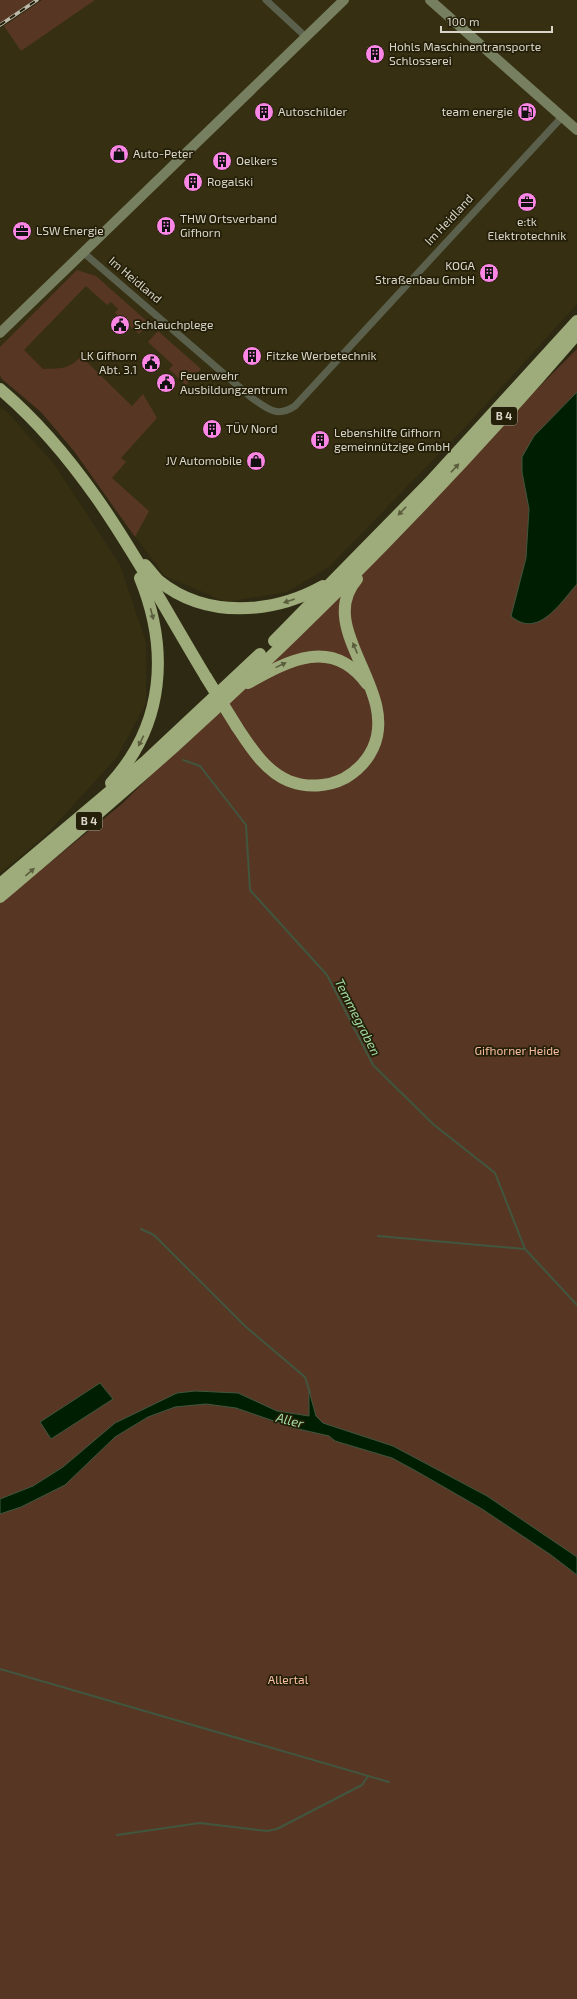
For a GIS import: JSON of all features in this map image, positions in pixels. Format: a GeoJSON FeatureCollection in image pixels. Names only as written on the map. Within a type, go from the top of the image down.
{"type":"FeatureCollection","features":[{"type":"Feature","properties":{"kind":"highway","name":"B 4"},"geometry":{"type":"LineString","coordinates":[[0,884],[147,760],[271,644],[429,483],[577,322]]}},
{"type":"Feature","properties":{"kind":"highway","name":"B 4"},"geometry":{"type":"LineString","coordinates":[[0,897],[152,766],[234,690],[368,561],[490,431],[577,334]]}},
{"type":"Feature","properties":{"kind":"highway"},"geometry":{"type":"LineString","coordinates":[[0,390],[35,421],[64,453],[123,538],[206,677],[257,756],[277,775],[301,785],[326,785],[342,779],[356,771],[371,752],[377,737],[380,721],[375,697],[350,636],[344,614],[347,594],[350,586],[362,573],[368,561]]}},
{"type":"Feature","properties":{"kind":"highway"},"geometry":{"type":"LineString","coordinates":[[123,538],[159,580],[175,591],[209,605],[246,609],[280,604],[306,595],[336,578]]}},
{"type":"Feature","properties":{"kind":"highway"},"geometry":{"type":"LineString","coordinates":[[76,821],[131,758],[144,736],[152,710],[156,688],[158,642],[154,617],[148,597],[123,538]]}},
{"type":"Feature","properties":{"kind":"highway"},"geometry":{"type":"LineString","coordinates":[[234,690],[292,660],[321,656],[338,661],[352,669],[363,679],[375,697]]}},
{"type":"Feature","properties":{"kind":"street"},"geometry":{"type":"LineString","coordinates":[[266,0],[306,38]]}},
{"type":"Feature","properties":{"kind":"street"},"geometry":{"type":"LineString","coordinates":[[0,333],[84,254],[344,0]]}},
{"type":"Feature","properties":{"kind":"street"},"geometry":{"type":"LineString","coordinates":[[430,0],[577,130]]}},
{"type":"Feature","properties":{"kind":"street","name":"Im Heidland"},"geometry":{"type":"LineString","coordinates":[[84,254],[252,398],[272,411],[285,412],[295,406],[562,117]]}},
{"type":"Feature","properties":{"kind":"shaded area"},"geometry":{"type":"Polygon","coordinates":[[[42,0],[577,0],[577,304],[468,424],[329,567],[287,592],[226,602],[165,576],[116,511],[74,451],[41,412],[0,378],[0,28],[42,0]]]}},
{"type":"Feature","properties":{"kind":"shaded area"},"geometry":{"type":"Polygon","coordinates":[[[0,408],[5,410],[54,464],[120,565],[146,642],[146,703],[117,757],[46,835],[0,873],[0,408]]]}},
{"type":"Feature","properties":{"kind":"green space"},"geometry":{"type":"Polygon","coordinates":[[[0,0],[33,0],[0,24],[0,0]]]}},
{"type":"Feature","properties":{"kind":"green space"},"geometry":{"type":"Polygon","coordinates":[[[42,0],[95,0],[21,51],[4,26],[42,0]]]}},
{"type":"Feature","properties":{"kind":"green space"},"geometry":{"type":"Polygon","coordinates":[[[77,270],[96,276],[149,323],[139,334],[115,313],[118,309],[111,302],[107,305],[86,286],[24,350],[43,369],[68,366],[77,361],[81,356],[132,406],[143,394],[157,418],[121,458],[126,462],[112,478],[149,511],[135,537],[74,451],[41,412],[2,379],[0,375],[0,347],[77,270]]]}},
{"type":"Feature","properties":{"kind":"green space"},"geometry":{"type":"Polygon","coordinates":[[[158,331],[201,369],[186,385],[169,369],[173,365],[148,342],[158,331]]]}},
{"type":"Feature","properties":{"kind":"green space","name":"Allertal"},"geometry":{"type":"Polygon","coordinates":[[[577,349],[577,392],[560,411],[522,472],[529,509],[526,559],[515,601],[556,609],[577,584],[577,1999],[0,1999],[0,903],[122,804],[577,349]]]}},
{"type":"Feature","properties":{"kind":"water"},"geometry":{"type":"Polygon","coordinates":[[[577,392],[577,584],[548,616],[540,621],[530,624],[521,622],[511,616],[526,558],[529,509],[522,472],[522,457],[534,436],[577,392]]]}},
{"type":"Feature","properties":{"kind":"water"},"geometry":{"type":"Polygon","coordinates":[[[100,1383],[113,1399],[51,1439],[40,1422],[100,1383]]]}},
{"type":"Feature","properties":{"kind":"water","name":"Aller"},"geometry":{"type":"Polygon","coordinates":[[[195,1391],[238,1393],[277,1411],[309,1416],[309,1391],[316,1416],[323,1423],[393,1446],[487,1496],[577,1557],[577,1575],[551,1555],[482,1509],[392,1458],[335,1441],[329,1436],[294,1428],[236,1408],[206,1404],[175,1407],[148,1417],[115,1437],[65,1485],[21,1507],[0,1514],[0,1499],[33,1486],[63,1467],[115,1423],[177,1393],[195,1391]]]}},
{"type":"Feature","properties":{"kind":"waterway","name":"Temmegraben"},"geometry":{"type":"LineString","coordinates":[[183,760],[200,766],[246,825],[250,890],[327,975],[373,1065],[433,1124],[495,1173],[525,1249],[577,1305]]}},
{"type":"Feature","properties":{"kind":"waterway"},"geometry":{"type":"LineString","coordinates":[[141,1229],[154,1235],[246,1327],[305,1377],[310,1393]]}},
{"type":"Feature","properties":{"kind":"waterway"},"geometry":{"type":"LineString","coordinates":[[378,1236],[525,1249]]}},
{"type":"Feature","properties":{"kind":"waterway"},"geometry":{"type":"LineString","coordinates":[[0,1669],[389,1782]]}},
{"type":"Feature","properties":{"kind":"waterway"},"geometry":{"type":"LineString","coordinates":[[117,1835],[200,1823],[267,1831],[277,1829],[362,1785],[368,1776]]}},
{"type":"Feature","properties":{"kind":"railway"},"geometry":{"type":"LineString","coordinates":[[0,25],[37,0]]}},
{"type":"Feature","properties":{"kind":"place","name":"Hohls Maschinentransporte Schlosserei"},"geometry":{"type":"Point","coordinates":[375,54]}},
{"type":"Feature","properties":{"kind":"place","name":"Autoschilder"},"geometry":{"type":"Point","coordinates":[264,112]}},
{"type":"Feature","properties":{"kind":"place","name":"team energie"},"geometry":{"type":"Point","coordinates":[527,112]}},
{"type":"Feature","properties":{"kind":"place","name":"Auto-Peter"},"geometry":{"type":"Point","coordinates":[119,154]}},
{"type":"Feature","properties":{"kind":"place","name":"Oelkers"},"geometry":{"type":"Point","coordinates":[222,161]}},
{"type":"Feature","properties":{"kind":"place","name":"Rogalski"},"geometry":{"type":"Point","coordinates":[193,182]}},
{"type":"Feature","properties":{"kind":"place","name":"e:tk Elektrotechnik"},"geometry":{"type":"Point","coordinates":[527,202]}},
{"type":"Feature","properties":{"kind":"place","name":"THW Ortsverband Gifhorn"},"geometry":{"type":"Point","coordinates":[166,226]}},
{"type":"Feature","properties":{"kind":"place","name":"LSW Energie"},"geometry":{"type":"Point","coordinates":[22,231]}},
{"type":"Feature","properties":{"kind":"place","name":"KOGA Straßenbau GmbH"},"geometry":{"type":"Point","coordinates":[489,273]}},
{"type":"Feature","properties":{"kind":"place","name":"Schlauchplege"},"geometry":{"type":"Point","coordinates":[120,325]}},
{"type":"Feature","properties":{"kind":"place","name":"Fitzke Werbetechnik"},"geometry":{"type":"Point","coordinates":[252,356]}},
{"type":"Feature","properties":{"kind":"place","name":"LK Gifhorn Abt. 3.1"},"geometry":{"type":"Point","coordinates":[151,363]}},
{"type":"Feature","properties":{"kind":"place","name":"Feuerwehr Ausbildungzentrum"},"geometry":{"type":"Point","coordinates":[166,383]}},
{"type":"Feature","properties":{"kind":"place","name":"TÜV Nord"},"geometry":{"type":"Point","coordinates":[212,429]}},
{"type":"Feature","properties":{"kind":"place","name":"Lebenshilfe Gifhorn gemeinnützige GmbH"},"geometry":{"type":"Point","coordinates":[320,440]}},
{"type":"Feature","properties":{"kind":"place","name":"JV Automobile"},"geometry":{"type":"Point","coordinates":[256,461]}},
{"type":"Feature","properties":{"kind":"park label","name":"Gifhorner Heide"},"geometry":{"type":"Point","coordinates":[517,1051]}}]}
